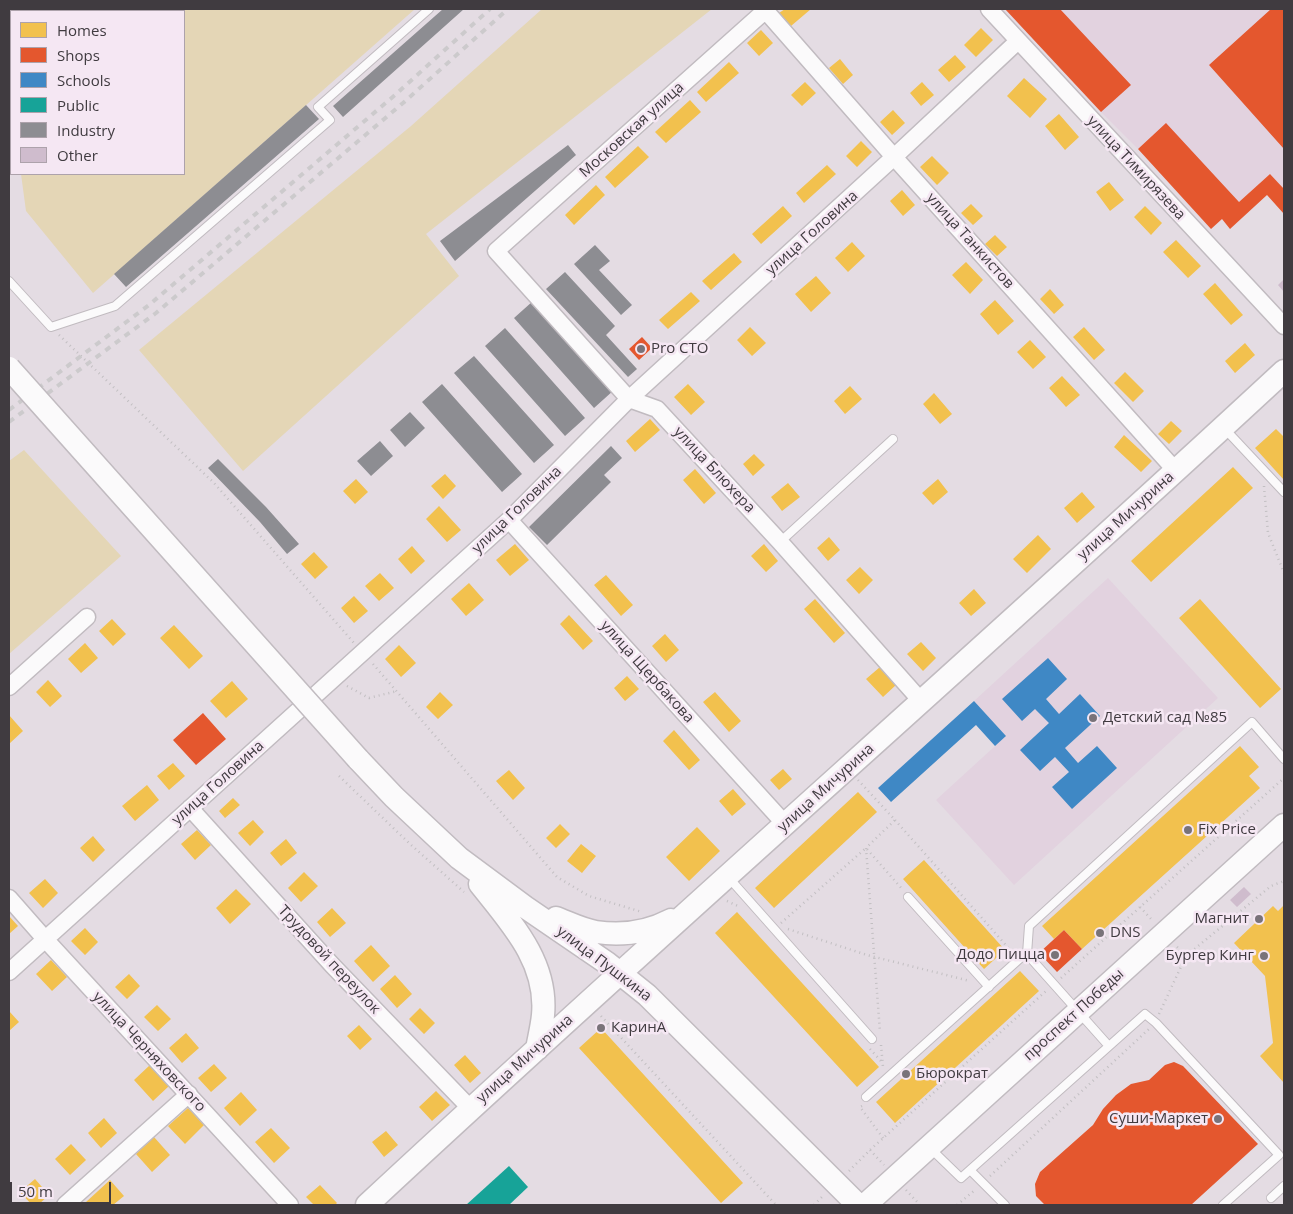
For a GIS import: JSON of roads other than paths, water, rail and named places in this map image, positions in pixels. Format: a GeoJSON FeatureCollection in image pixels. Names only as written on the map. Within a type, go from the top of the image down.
{"type":"FeatureCollection","features":[{"type":"Feature","properties":{"kind":"street","name":"улица Танкистов"},"geometry":{"type":"LineString","coordinates":[[766,9],[894,157],[1176,471]]}},
{"type":"Feature","properties":{"kind":"street","name":"Московская улица"},"geometry":{"type":"LineString","coordinates":[[496,251],[766,9]]}},
{"type":"Feature","properties":{"kind":"street","name":"улица Тимирязева"},"geometry":{"type":"LineString","coordinates":[[988,9],[1284,326]]}},
{"type":"Feature","properties":{"kind":"street","name":"улица Головина"},"geometry":{"type":"LineString","coordinates":[[9,972],[509,520],[629,399],[1018,41]]}},
{"type":"Feature","properties":{"kind":"street","name":"улица Блюхера"},"geometry":{"type":"LineString","coordinates":[[496,251],[629,399],[657,409],[780,542],[922,702]]}},
{"type":"Feature","properties":{"kind":"street","name":"улица Пушкина"},"geometry":{"type":"LineString","coordinates":[[9,368],[394,797],[460,858],[525,907],[620,972],[669,1015],[858,1205]]}},
{"type":"Feature","properties":{"kind":"street","name":"улица Мичурина"},"geometry":{"type":"LineString","coordinates":[[367,1205],[620,972],[922,702],[1176,471],[1284,370]]}},
{"type":"Feature","properties":{"kind":"street","name":"улица Щербакова"},"geometry":{"type":"LineString","coordinates":[[509,520],[785,824]]}},
{"type":"Feature","properties":{"kind":"street"},"geometry":{"type":"LineString","coordinates":[[9,687],[87,617]]}},
{"type":"Feature","properties":{"kind":"street","name":"Трудовой переулок"},"geometry":{"type":"LineString","coordinates":[[190,808],[332,965],[470,1109]]}},
{"type":"Feature","properties":{"kind":"street","name":"проспект Победы"},"geometry":{"type":"LineString","coordinates":[[865,1205],[1284,825]]}},
{"type":"Feature","properties":{"kind":"street"},"geometry":{"type":"LineString","coordinates":[[460,858],[517,931],[534,959],[543,990],[543,1015],[537,1049]]}},
{"type":"Feature","properties":{"kind":"street","name":"улица Черняховского"},"geometry":{"type":"LineString","coordinates":[[9,898],[290,1205]]}},
{"type":"Feature","properties":{"kind":"street"},"geometry":{"type":"LineString","coordinates":[[525,907],[595,932],[624,934],[646,930],[690,911]]}},
{"type":"Feature","properties":{"kind":"street"},"geometry":{"type":"LineString","coordinates":[[65,1205],[189,1094]]}},
{"type":"Feature","properties":{"kind":"lane"},"geometry":{"type":"LineString","coordinates":[[9,281],[51,327],[115,306],[330,120],[318,107],[429,9]]}},
{"type":"Feature","properties":{"kind":"lane"},"geometry":{"type":"LineString","coordinates":[[1223,427],[1284,492]]}},
{"type":"Feature","properties":{"kind":"lane"},"geometry":{"type":"LineString","coordinates":[[780,542],[894,439]]}},
{"type":"Feature","properties":{"kind":"lane"},"geometry":{"type":"LineString","coordinates":[[1108,1045],[1027,954],[1029,926],[1252,722],[1284,759]]}},
{"type":"Feature","properties":{"kind":"lane"},"geometry":{"type":"LineString","coordinates":[[728,876],[872,1039]]}},
{"type":"Feature","properties":{"kind":"lane"},"geometry":{"type":"LineString","coordinates":[[908,897],[989,986]]}},
{"type":"Feature","properties":{"kind":"lane"},"geometry":{"type":"LineString","coordinates":[[866,1099],[989,986],[1027,954]]}},
{"type":"Feature","properties":{"kind":"lane"},"geometry":{"type":"LineString","coordinates":[[929,1147],[961,1178],[1145,1014],[1156,1023],[1279,1154],[1223,1205]]}},
{"type":"Feature","properties":{"kind":"lane"},"geometry":{"type":"LineString","coordinates":[[971,1171],[1004,1205]]}},
{"type":"Feature","properties":{"kind":"lane"},"geometry":{"type":"LineString","coordinates":[[1271,1198],[1284,1186]]}},
{"type":"Feature","properties":{"kind":"railway"},"geometry":{"type":"LineString","coordinates":[[9,410],[149,305],[395,95],[490,9]]}},
{"type":"Feature","properties":{"kind":"railway"},"geometry":{"type":"LineString","coordinates":[[9,422],[156,313],[403,103],[508,9]]}},
{"type":"Feature","properties":{"kind":"place","name":"Pro СТО"},"geometry":{"type":"Point","coordinates":[641,349]}},
{"type":"Feature","properties":{"kind":"place","name":"Детский сад №85"},"geometry":{"type":"Point","coordinates":[1093,718]}},
{"type":"Feature","properties":{"kind":"place","name":"Fix Price"},"geometry":{"type":"Point","coordinates":[1188,830]}},
{"type":"Feature","properties":{"kind":"place","name":"Магнит"},"geometry":{"type":"Point","coordinates":[1259,919]}},
{"type":"Feature","properties":{"kind":"place","name":"DNS"},"geometry":{"type":"Point","coordinates":[1100,933]}},
{"type":"Feature","properties":{"kind":"place","name":"Додо Пицца"},"geometry":{"type":"Point","coordinates":[1055,955]}},
{"type":"Feature","properties":{"kind":"place","name":"Бургер Кинг"},"geometry":{"type":"Point","coordinates":[1264,956]}},
{"type":"Feature","properties":{"kind":"place","name":"КаринА"},"geometry":{"type":"Point","coordinates":[601,1028]}},
{"type":"Feature","properties":{"kind":"place","name":"Бюрократ"},"geometry":{"type":"Point","coordinates":[906,1074]}},
{"type":"Feature","properties":{"kind":"place","name":"Суши-Маркет"},"geometry":{"type":"Point","coordinates":[1218,1119]}}]}
